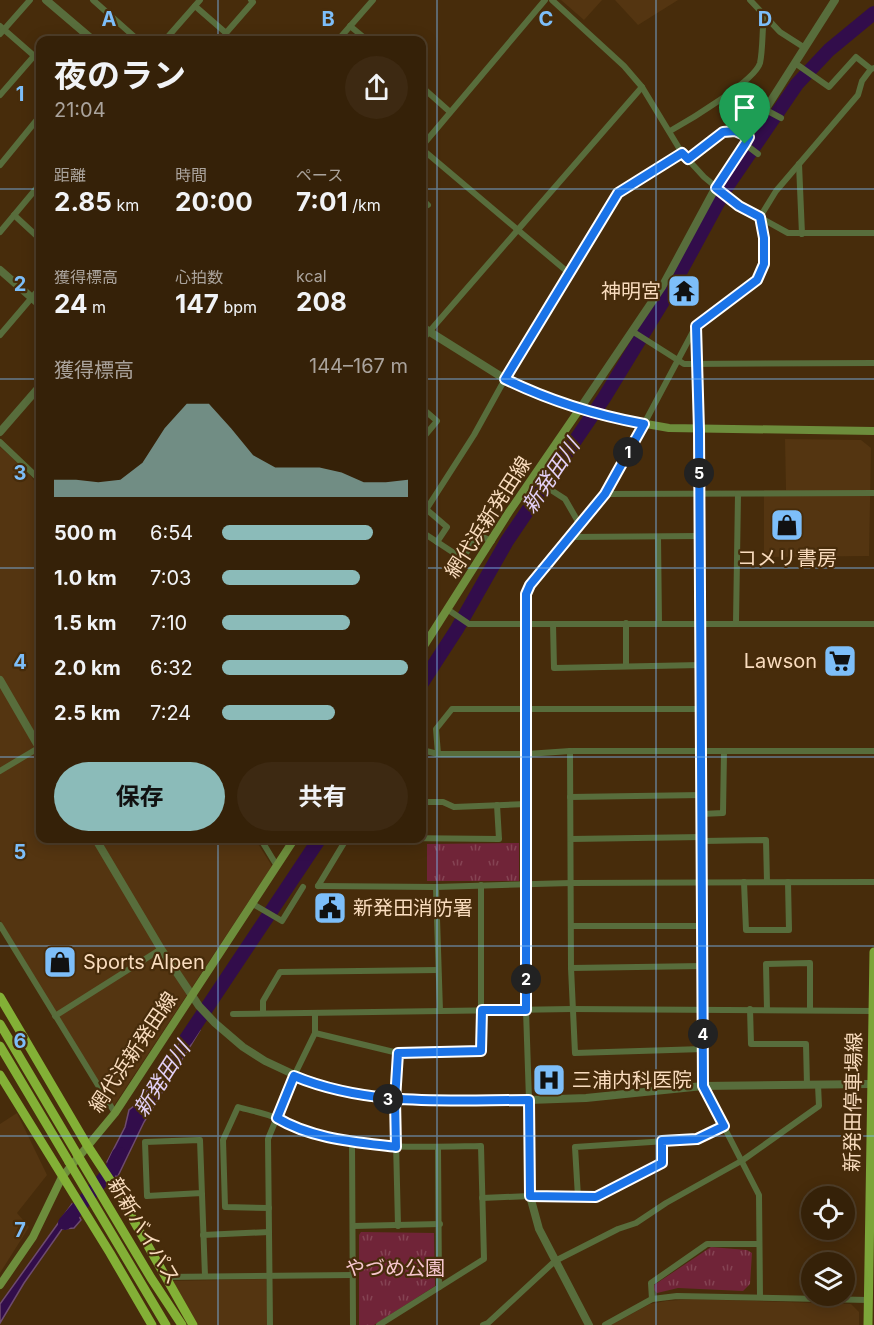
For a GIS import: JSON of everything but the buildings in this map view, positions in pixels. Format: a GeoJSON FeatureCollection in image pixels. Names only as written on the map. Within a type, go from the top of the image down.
{"type":"FeatureCollection","features":[{"type":"Feature","properties":{"kind":"highway"},"geometry":{"type":"LineString","coordinates":[[0,997],[87,1145],[114,1186],[193,1325]]}},
{"type":"Feature","properties":{"kind":"highway","name":"新新バイパス"},"geometry":{"type":"LineString","coordinates":[[0,1024],[151,1278],[182,1325]]}},
{"type":"Feature","properties":{"kind":"highway","name":"新新バイパス"},"geometry":{"type":"LineString","coordinates":[[0,1046],[166,1325]]}},
{"type":"Feature","properties":{"kind":"highway"},"geometry":{"type":"LineString","coordinates":[[0,1075],[152,1325]]}},
{"type":"Feature","properties":{"kind":"main road"},"geometry":{"type":"LineString","coordinates":[[582,411],[644,424],[699,430],[874,431]]}},
{"type":"Feature","properties":{"kind":"main road","name":"網代浜新発田線"},"geometry":{"type":"LineString","coordinates":[[426,643],[492,540],[582,411]]}},
{"type":"Feature","properties":{"kind":"main road","name":"網代浜新発田線"},"geometry":{"type":"LineString","coordinates":[[0,1285],[33,1237],[62,1177],[115,1113],[293,843]]}},
{"type":"Feature","properties":{"kind":"main road","name":"新発田停車場線"},"geometry":{"type":"LineString","coordinates":[[868,1325],[874,952]]}},
{"type":"Feature","properties":{"kind":"street"},"geometry":{"type":"LineString","coordinates":[[0,95],[34,56],[1,30],[30,0]]}},
{"type":"Feature","properties":{"kind":"street"},"geometry":{"type":"LineString","coordinates":[[46,0],[88,36]]}},
{"type":"Feature","properties":{"kind":"street"},"geometry":{"type":"LineString","coordinates":[[93,0],[134,36]]}},
{"type":"Feature","properties":{"kind":"street"},"geometry":{"type":"LineString","coordinates":[[172,36],[198,3],[226,33],[254,2],[251,0]]}},
{"type":"Feature","properties":{"kind":"street"},"geometry":{"type":"LineString","coordinates":[[342,36],[373,0]]}},
{"type":"Feature","properties":{"kind":"street"},"geometry":{"type":"LineString","coordinates":[[426,143],[450,111],[545,0]]}},
{"type":"Feature","properties":{"kind":"street"},"geometry":{"type":"LineString","coordinates":[[552,0],[624,66],[642,87],[682,153],[718,189],[739,206],[788,233],[874,233]]}},
{"type":"Feature","properties":{"kind":"street"},"geometry":{"type":"LineString","coordinates":[[750,0],[780,32],[805,48]]}},
{"type":"Feature","properties":{"kind":"street"},"geometry":{"type":"LineString","coordinates":[[426,330],[505,379],[532,393],[582,411],[662,286],[718,189],[770,111],[795,63],[835,0]]}},
{"type":"Feature","properties":{"kind":"street"},"geometry":{"type":"LineString","coordinates":[[670,131],[719,101],[751,75],[759,65],[764,16]]}},
{"type":"Feature","properties":{"kind":"street"},"geometry":{"type":"LineString","coordinates":[[351,26],[362,36]]}},
{"type":"Feature","properties":{"kind":"street"},"geometry":{"type":"LineString","coordinates":[[589,1325],[539,1229],[530,1196],[526,1010],[526,594],[530,585],[605,494],[696,326],[757,280],[764,264],[764,238],[760,217],[776,190],[858,95],[862,81],[872,69],[856,57],[829,87],[795,63]]}},
{"type":"Feature","properties":{"kind":"street"},"geometry":{"type":"LineString","coordinates":[[426,328],[516,231],[642,87]]}},
{"type":"Feature","properties":{"kind":"street"},"geometry":{"type":"LineString","coordinates":[[426,90],[450,111]]}},
{"type":"Feature","properties":{"kind":"street"},"geometry":{"type":"LineString","coordinates":[[770,111],[781,118]]}},
{"type":"Feature","properties":{"kind":"street"},"geometry":{"type":"LineString","coordinates":[[0,165],[36,121]]}},
{"type":"Feature","properties":{"kind":"street"},"geometry":{"type":"LineString","coordinates":[[688,159],[723,132],[735,131],[758,154]]}},
{"type":"Feature","properties":{"kind":"street"},"geometry":{"type":"LineString","coordinates":[[426,152],[516,231],[570,274]]}},
{"type":"Feature","properties":{"kind":"street"},"geometry":{"type":"LineString","coordinates":[[437,542],[447,527],[426,509],[474,435],[505,379],[618,193],[682,153]]}},
{"type":"Feature","properties":{"kind":"street"},"geometry":{"type":"LineString","coordinates":[[799,164],[802,234]]}},
{"type":"Feature","properties":{"kind":"street"},"geometry":{"type":"LineString","coordinates":[[0,232],[36,189]]}},
{"type":"Feature","properties":{"kind":"street"},"geometry":{"type":"LineString","coordinates":[[14,215],[36,235]]}},
{"type":"Feature","properties":{"kind":"street"},"geometry":{"type":"LineString","coordinates":[[0,270],[36,302]]}},
{"type":"Feature","properties":{"kind":"street"},"geometry":{"type":"LineString","coordinates":[[0,335],[36,293]]}},
{"type":"Feature","properties":{"kind":"street"},"geometry":{"type":"LineString","coordinates":[[696,326],[701,623],[703,1086],[759,1195],[760,1297]]}},
{"type":"Feature","properties":{"kind":"street"},"geometry":{"type":"LineString","coordinates":[[633,332],[684,364],[874,363]]}},
{"type":"Feature","properties":{"kind":"street"},"geometry":{"type":"LineString","coordinates":[[0,432],[36,391]]}},
{"type":"Feature","properties":{"kind":"street"},"geometry":{"type":"LineString","coordinates":[[426,411],[437,421],[426,434]]}},
{"type":"Feature","properties":{"kind":"street"},"geometry":{"type":"LineString","coordinates":[[0,442],[36,475]]}},
{"type":"Feature","properties":{"kind":"street"},"geometry":{"type":"LineString","coordinates":[[551,490],[565,499],[580,525]]}},
{"type":"Feature","properties":{"kind":"street"},"geometry":{"type":"LineString","coordinates":[[605,494],[874,493]]}},
{"type":"Feature","properties":{"kind":"street"},"geometry":{"type":"LineString","coordinates":[[736,623],[738,494]]}},
{"type":"Feature","properties":{"kind":"street"},"geometry":{"type":"LineString","coordinates":[[426,535],[459,557],[464,556],[478,535],[492,540]]}},
{"type":"Feature","properties":{"kind":"street"},"geometry":{"type":"LineString","coordinates":[[570,537],[700,536]]}},
{"type":"Feature","properties":{"kind":"street"},"geometry":{"type":"LineString","coordinates":[[658,537],[659,623]]}},
{"type":"Feature","properties":{"kind":"street"},"geometry":{"type":"LineString","coordinates":[[447,609],[469,624],[874,624]]}},
{"type":"Feature","properties":{"kind":"street"},"geometry":{"type":"LineString","coordinates":[[626,623],[626,666]]}},
{"type":"Feature","properties":{"kind":"street"},"geometry":{"type":"LineString","coordinates":[[553,624],[554,668],[701,665]]}},
{"type":"Feature","properties":{"kind":"street"},"geometry":{"type":"LineString","coordinates":[[0,680],[36,741]]}},
{"type":"Feature","properties":{"kind":"street"},"geometry":{"type":"LineString","coordinates":[[438,754],[436,729],[452,709],[701,709]]}},
{"type":"Feature","properties":{"kind":"street"},"geometry":{"type":"LineString","coordinates":[[0,771],[36,750]]}},
{"type":"Feature","properties":{"kind":"street"},"geometry":{"type":"LineString","coordinates":[[426,751],[438,754],[874,751]]}},
{"type":"Feature","properties":{"kind":"street"},"geometry":{"type":"LineString","coordinates":[[570,752],[571,968],[575,1053],[703,1049]]}},
{"type":"Feature","properties":{"kind":"street"},"geometry":{"type":"LineString","coordinates":[[702,814],[723,813],[724,752]]}},
{"type":"Feature","properties":{"kind":"street"},"geometry":{"type":"LineString","coordinates":[[570,797],[702,795]]}},
{"type":"Feature","properties":{"kind":"street"},"geometry":{"type":"LineString","coordinates":[[426,802],[443,802],[454,807],[526,804]]}},
{"type":"Feature","properties":{"kind":"street"},"geometry":{"type":"LineString","coordinates":[[426,838],[499,839],[497,805]]}},
{"type":"Feature","properties":{"kind":"street"},"geometry":{"type":"LineString","coordinates":[[571,839],[766,840],[767,882]]}},
{"type":"Feature","properties":{"kind":"street"},"geometry":{"type":"LineString","coordinates":[[98,843],[191,996],[215,1023],[243,1047],[294,1076],[343,1092],[395,1100],[529,1100],[586,1098],[703,1086],[873,1084]]}},
{"type":"Feature","properties":{"kind":"street"},"geometry":{"type":"LineString","coordinates":[[263,843],[277,866]]}},
{"type":"Feature","properties":{"kind":"street"},"geometry":{"type":"LineString","coordinates":[[344,843],[318,886],[436,887],[572,883],[874,882]]}},
{"type":"Feature","properties":{"kind":"street"},"geometry":{"type":"LineString","coordinates":[[744,882],[746,930],[789,930],[788,882]]}},
{"type":"Feature","properties":{"kind":"street"},"geometry":{"type":"LineString","coordinates":[[315,1033],[398,1053],[481,1051],[481,885]]}},
{"type":"Feature","properties":{"kind":"street"},"geometry":{"type":"LineString","coordinates":[[253,904],[282,921],[303,887]]}},
{"type":"Feature","properties":{"kind":"street"},"geometry":{"type":"LineString","coordinates":[[436,887],[440,1011]]}},
{"type":"Feature","properties":{"kind":"street"},"geometry":{"type":"LineString","coordinates":[[0,925],[115,1113]]}},
{"type":"Feature","properties":{"kind":"street"},"geometry":{"type":"LineString","coordinates":[[571,926],[703,926]]}},
{"type":"Feature","properties":{"kind":"street"},"geometry":{"type":"LineString","coordinates":[[55,1016],[161,949]]}},
{"type":"Feature","properties":{"kind":"street"},"geometry":{"type":"LineString","coordinates":[[767,1010],[766,964],[810,963],[810,1010]]}},
{"type":"Feature","properties":{"kind":"street"},"geometry":{"type":"LineString","coordinates":[[571,968],[703,966]]}},
{"type":"Feature","properties":{"kind":"street"},"geometry":{"type":"LineString","coordinates":[[263,1014],[263,1001],[280,972],[438,970]]}},
{"type":"Feature","properties":{"kind":"street"},"geometry":{"type":"LineString","coordinates":[[233,1014],[572,1009],[873,1011]]}},
{"type":"Feature","properties":{"kind":"street"},"geometry":{"type":"LineString","coordinates":[[750,1009],[751,1044],[806,1044],[807,1085]]}},
{"type":"Feature","properties":{"kind":"street"},"geometry":{"type":"LineString","coordinates":[[270,1325],[268,1139],[315,1033],[315,1013]]}},
{"type":"Feature","properties":{"kind":"street"},"geometry":{"type":"LineString","coordinates":[[398,1053],[395,1100],[398,1226]]}},
{"type":"Feature","properties":{"kind":"street"},"geometry":{"type":"LineString","coordinates":[[483,1325],[555,1261],[618,1229],[636,1223],[666,1203],[742,1160],[819,1106],[818,1085]]}},
{"type":"Feature","properties":{"kind":"street"},"geometry":{"type":"LineString","coordinates":[[269,1208],[225,1208],[223,1140],[238,1107],[277,1118],[286,1124],[320,1136],[352,1142],[396,1147],[481,1146],[484,1258],[379,1325]]}},
{"type":"Feature","properties":{"kind":"street"},"geometry":{"type":"LineString","coordinates":[[578,1197],[575,1147],[697,1139],[724,1126]]}},
{"type":"Feature","properties":{"kind":"street"},"geometry":{"type":"LineString","coordinates":[[202,1193],[147,1196],[145,1142],[200,1140],[202,1193],[203,1235],[205,1276]]}},
{"type":"Feature","properties":{"kind":"street"},"geometry":{"type":"LineString","coordinates":[[482,1198],[596,1197],[662,1163],[662,1141]]}},
{"type":"Feature","properties":{"kind":"street"},"geometry":{"type":"LineString","coordinates":[[352,1142],[353,1325]]}},
{"type":"Feature","properties":{"kind":"street"},"geometry":{"type":"LineString","coordinates":[[438,1147],[439,1287]]}},
{"type":"Feature","properties":{"kind":"street"},"geometry":{"type":"LineString","coordinates":[[353,1226],[440,1224]]}},
{"type":"Feature","properties":{"kind":"street"},"geometry":{"type":"LineString","coordinates":[[203,1235],[269,1232]]}},
{"type":"Feature","properties":{"kind":"street"},"geometry":{"type":"LineString","coordinates":[[652,1299],[651,1283],[707,1244],[759,1244]]}},
{"type":"Feature","properties":{"kind":"street"},"geometry":{"type":"LineString","coordinates":[[165,1277],[353,1275]]}},
{"type":"Feature","properties":{"kind":"street"},"geometry":{"type":"LineString","coordinates":[[605,1325],[652,1299],[677,1296],[868,1300]]}},
{"type":"Feature","properties":{"kind":"shaded area"},"geometry":{"type":"Polygon","coordinates":[[[561,0],[602,0],[584,20],[561,0]]]}},
{"type":"Feature","properties":{"kind":"shaded area"},"geometry":{"type":"Polygon","coordinates":[[[615,0],[678,0],[638,25],[615,0]]]}},
{"type":"Feature","properties":{"kind":"shaded area"},"geometry":{"type":"Polygon","coordinates":[[[785,439],[861,440],[871,448],[869,556],[764,557],[764,490],[786,490],[785,439]]]}},
{"type":"Feature","properties":{"kind":"shaded area"},"geometry":{"type":"Polygon","coordinates":[[[0,447],[26,470],[36,483],[36,843],[258,843],[272,866],[113,1107],[0,920],[0,447]]]}},
{"type":"Feature","properties":{"kind":"shaded area"},"geometry":{"type":"Polygon","coordinates":[[[17,1113],[47,1175],[17,1213],[29,1227],[0,1273],[0,1124],[17,1113]]]}},
{"type":"Feature","properties":{"kind":"shaded area"},"geometry":{"type":"Polygon","coordinates":[[[266,1279],[268,1325],[198,1325],[173,1281],[266,1279]]]}},
{"type":"Feature","properties":{"kind":"shaded area"},"geometry":{"type":"Polygon","coordinates":[[[693,1299],[801,1302],[801,1306],[853,1306],[859,1312],[859,1325],[611,1325],[650,1304],[693,1299]]]}},
{"type":"Feature","properties":{"kind":"green space"},"geometry":{"type":"Polygon","coordinates":[[[519,843],[519,881],[427,881],[427,844],[519,843]]]}},
{"type":"Feature","properties":{"kind":"green space","name":"やづめ公園"},"geometry":{"type":"Polygon","coordinates":[[[361,1232],[434,1233],[435,1286],[374,1325],[359,1325],[359,1235],[361,1232]]]}},
{"type":"Feature","properties":{"kind":"green space"},"geometry":{"type":"Polygon","coordinates":[[[711,1247],[747,1250],[752,1253],[750,1284],[743,1291],[678,1288],[657,1293],[654,1290],[654,1285],[711,1247]]]}},
{"type":"Feature","properties":{"kind":"water"},"geometry":{"type":"Polygon","coordinates":[[[193,1023],[200,1030],[144,1122],[117,1178],[107,1162],[125,1127],[129,1110],[140,1101],[193,1023]]]}},
{"type":"Feature","properties":{"kind":"water"},"geometry":{"type":"Polygon","coordinates":[[[72,1204],[81,1220],[74,1228],[62,1229],[24,1283],[0,1323],[0,1304],[72,1204]]]}},
{"type":"Feature","properties":{"kind":"waterway","name":"新発田川"},"geometry":{"type":"LineString","coordinates":[[426,677],[457,629],[507,541],[604,398],[676,280],[726,188],[797,84],[829,50],[874,13]]}},
{"type":"Feature","properties":{"kind":"waterway","name":"新発田川"},"geometry":{"type":"LineString","coordinates":[[186,1039],[317,843]]}},
{"type":"Feature","properties":{"kind":"waterway","name":"新発田川"},"geometry":{"type":"LineString","coordinates":[[65,1223],[112,1169],[119,1154]]}},
{"type":"Feature","properties":{"kind":"place","name":"神明宮"},"geometry":{"type":"Point","coordinates":[684,291]}},
{"type":"Feature","properties":{"kind":"place","name":"コメリ書房"},"geometry":{"type":"Point","coordinates":[787,525]}},
{"type":"Feature","properties":{"kind":"place","name":"Lawson"},"geometry":{"type":"Point","coordinates":[840,661]}},
{"type":"Feature","properties":{"kind":"place","name":"新発田消防署"},"geometry":{"type":"Point","coordinates":[330,908]}},
{"type":"Feature","properties":{"kind":"place","name":"Sports Alpen"},"geometry":{"type":"Point","coordinates":[60,962]}},
{"type":"Feature","properties":{"kind":"place","name":"三浦内科医院"},"geometry":{"type":"Point","coordinates":[549,1080]}},
{"type":"Feature","properties":{"kind":"route"},"geometry":{"type":"LineString","coordinates":[[745,144],[716,188],[739,206],[760,217],[764,238],[764,264],[757,280],[696,326],[700,536],[703,1086],[724,1126],[697,1139],[662,1141],[662,1163],[596,1197],[530,1196],[529,1100],[395,1100],[372,1098],[343,1092],[294,1076],[277,1118],[286,1124],[320,1136],[396,1147],[395,1100],[398,1053],[481,1051],[482,1010],[526,1010],[526,594],[530,585],[605,494],[644,424],[579,410],[532,393],[505,379],[618,193],[682,153],[688,159],[723,132],[735,131],[749,137],[745,144]]}}]}
